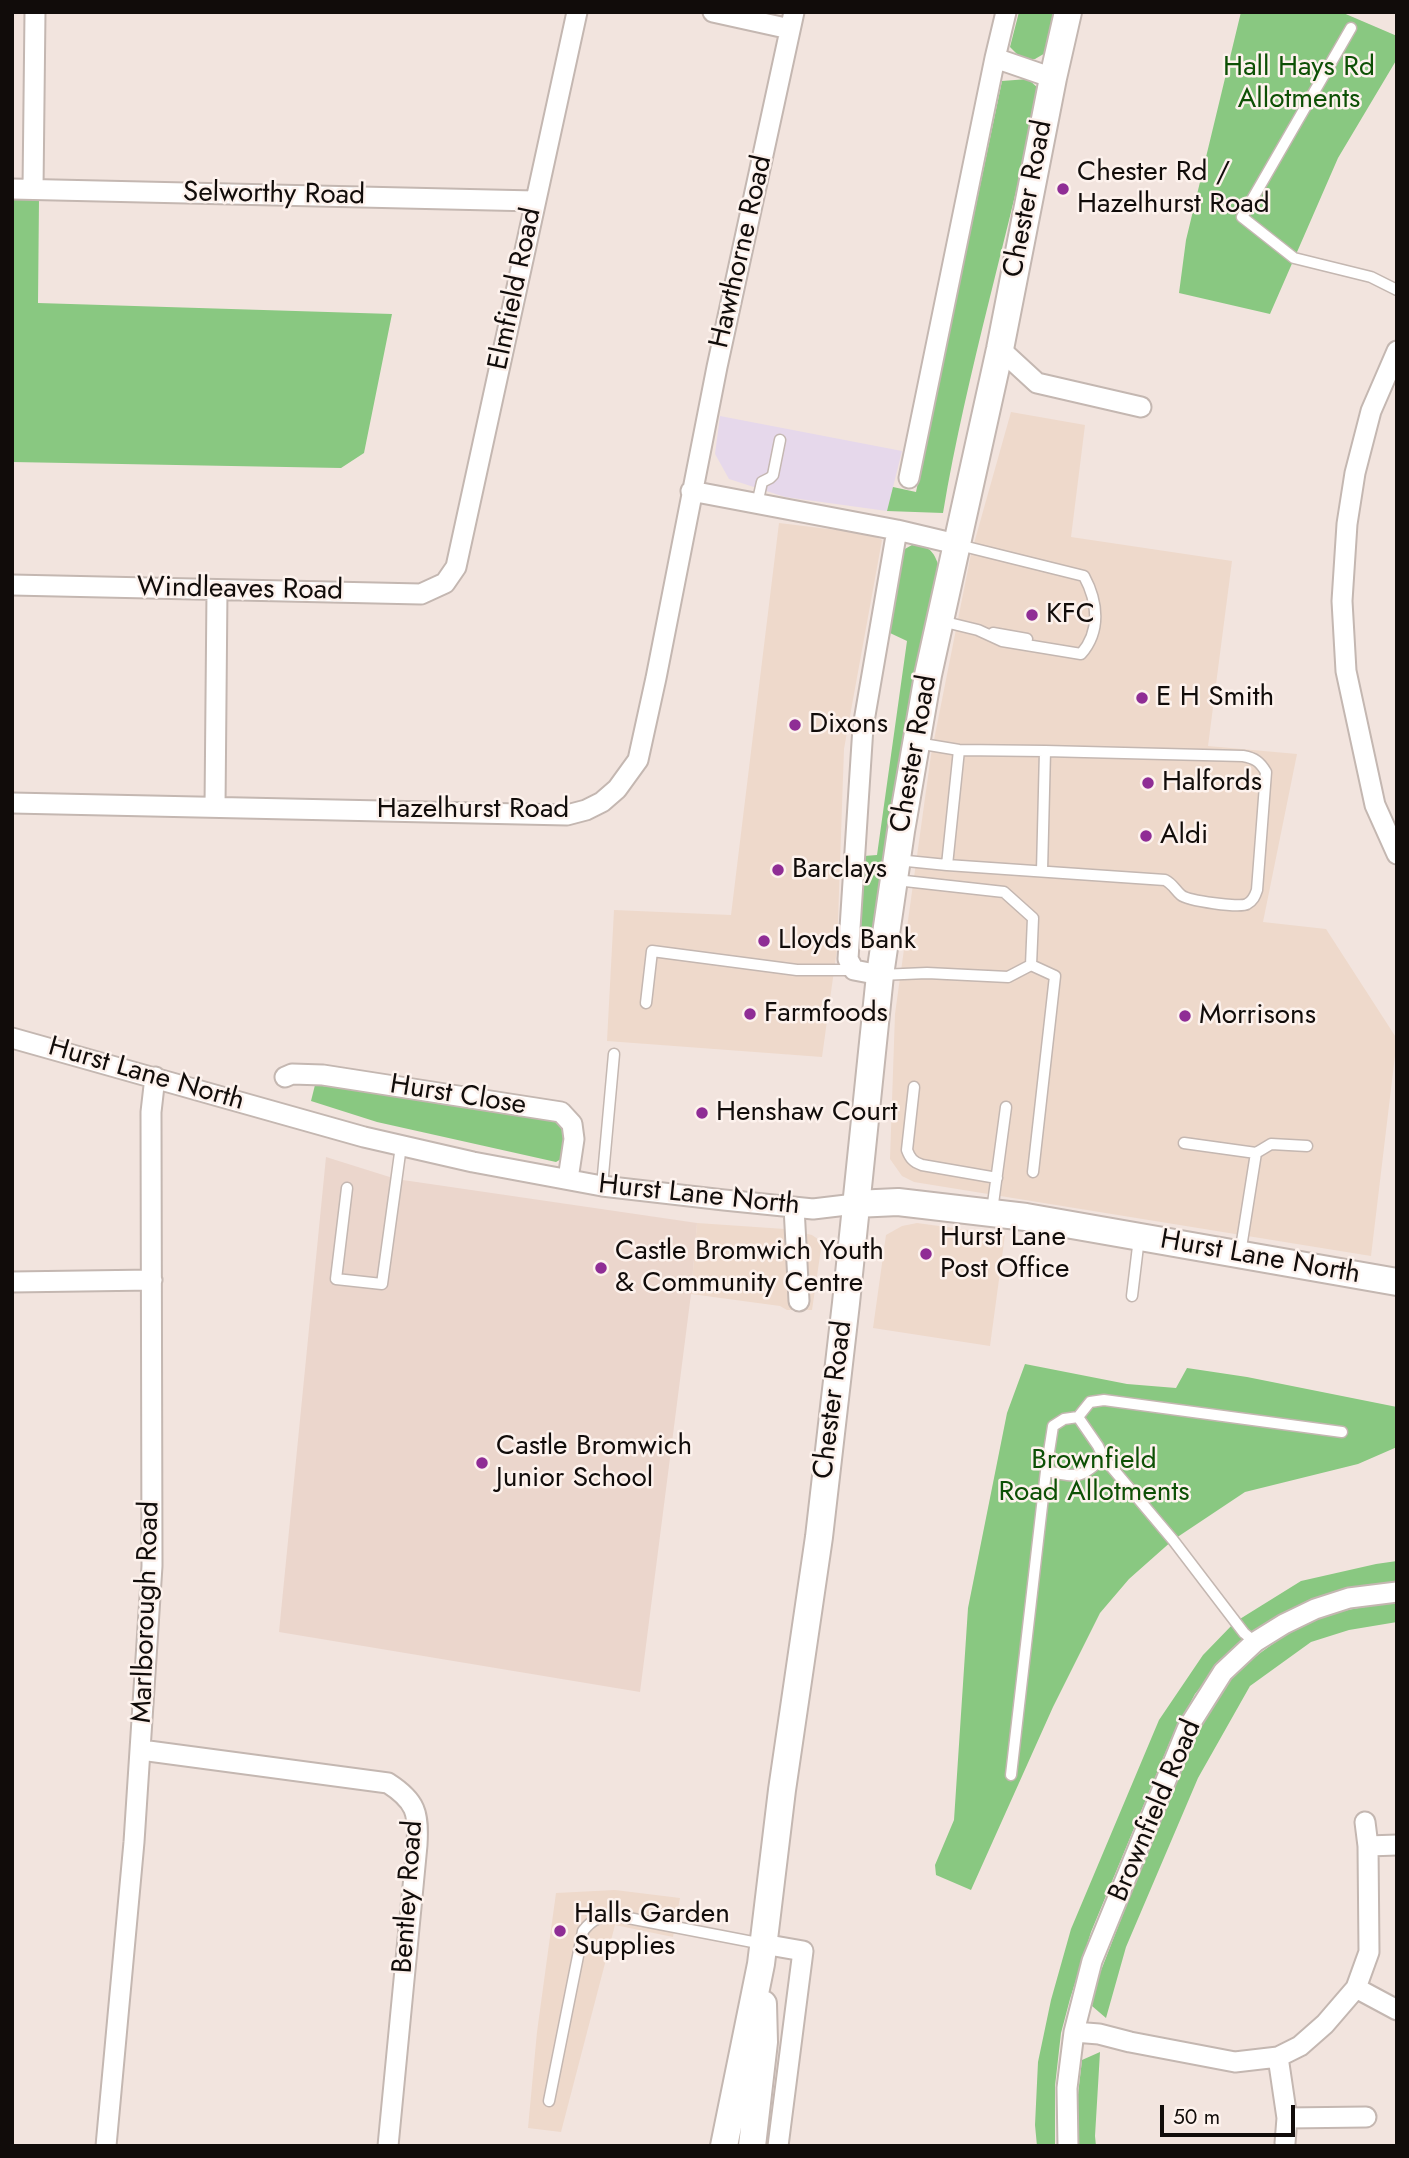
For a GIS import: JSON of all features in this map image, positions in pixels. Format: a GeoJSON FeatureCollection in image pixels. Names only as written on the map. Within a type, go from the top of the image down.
{"type":"FeatureCollection","features":[{"type":"Feature","properties":{"kind":"main road","name":"Chester Road"},"geometry":{"type":"LineString","coordinates":[[724,2146],[762,1954],[782,1790],[819,1537],[880,975],[895,870],[940,621],[1000,349],[1068,12]]}},
{"type":"Feature","properties":{"kind":"main road","name":"Hurst Lane North"},"geometry":{"type":"LineString","coordinates":[[855,1203],[898,1202],[992,1213],[1397,1282]]}},
{"type":"Feature","properties":{"kind":"main road","name":"Chester Road"},"geometry":{"type":"LineString","coordinates":[[752,2146],[764,2042],[762,1954]]}},
{"type":"Feature","properties":{"kind":"street"},"geometry":{"type":"LineString","coordinates":[[33,190],[35,12]]}},
{"type":"Feature","properties":{"kind":"street","name":"Elmfield Road"},"geometry":{"type":"LineString","coordinates":[[456,567],[577,12]]}},
{"type":"Feature","properties":{"kind":"street"},"geometry":{"type":"LineString","coordinates":[[712,12],[792,21]]}},
{"type":"Feature","properties":{"kind":"street"},"geometry":{"type":"LineString","coordinates":[[909,478],[1006,12]]}},
{"type":"Feature","properties":{"kind":"street","name":"Hawthorne Road"},"geometry":{"type":"LineString","coordinates":[[691,491],[792,21]]}},
{"type":"Feature","properties":{"kind":"street"},"geometry":{"type":"LineString","coordinates":[[995,58],[1053,78]]}},
{"type":"Feature","properties":{"kind":"street","name":"Selworthy Road"},"geometry":{"type":"LineString","coordinates":[[12,189],[535,201]]}},
{"type":"Feature","properties":{"kind":"street"},"geometry":{"type":"LineString","coordinates":[[1000,349],[1037,383],[1141,407]]}},
{"type":"Feature","properties":{"kind":"street"},"geometry":{"type":"LineString","coordinates":[[1397,351],[1371,411],[1355,473],[1347,524],[1342,601],[1346,671],[1375,805],[1397,854]]}},
{"type":"Feature","properties":{"kind":"street"},"geometry":{"type":"LineString","coordinates":[[691,491],[897,530],[956,544]]}},
{"type":"Feature","properties":{"kind":"street","name":"Hazelhurst Road"},"geometry":{"type":"LineString","coordinates":[[12,803],[567,814],[586,810],[617,789],[638,760],[691,491]]}},
{"type":"Feature","properties":{"kind":"street"},"geometry":{"type":"LineString","coordinates":[[880,975],[854,970],[848,959],[863,727],[897,530]]}},
{"type":"Feature","properties":{"kind":"street","name":"Windleaves Road"},"geometry":{"type":"LineString","coordinates":[[12,585],[421,594],[445,583],[456,567]]}},
{"type":"Feature","properties":{"kind":"street"},"geometry":{"type":"LineString","coordinates":[[215,807],[217,590]]}},
{"type":"Feature","properties":{"kind":"street","name":"Hurst Lane North"},"geometry":{"type":"LineString","coordinates":[[12,1038],[364,1137],[473,1162],[602,1186],[794,1207],[813,1209],[855,1203]]}},
{"type":"Feature","properties":{"kind":"street","name":"Hurst Close"},"geometry":{"type":"LineString","coordinates":[[285,1077],[292,1074],[323,1075],[561,1112],[572,1124],[574,1139],[568,1179]]}},
{"type":"Feature","properties":{"kind":"street","name":"Marlborough Road"},"geometry":{"type":"LineString","coordinates":[[106,2146],[141,1750],[152,1566],[151,1112],[155,1077]]}},
{"type":"Feature","properties":{"kind":"street"},"geometry":{"type":"LineString","coordinates":[[794,1207],[799,1301]]}},
{"type":"Feature","properties":{"kind":"street"},"geometry":{"type":"LineString","coordinates":[[12,1282],[152,1280]]}},
{"type":"Feature","properties":{"kind":"street","name":"Brownfield Road"},"geometry":{"type":"LineString","coordinates":[[1068,2146],[1068,2088],[1074,2032],[1092,1961],[1187,1728],[1223,1672],[1255,1642],[1315,1609],[1349,1598],[1397,1592]]}},
{"type":"Feature","properties":{"kind":"street","name":"Bentley Road"},"geometry":{"type":"LineString","coordinates":[[141,1750],[388,1783],[404,1793],[414,1807],[418,1824],[417,1845],[388,2146]]}},
{"type":"Feature","properties":{"kind":"street"},"geometry":{"type":"LineString","coordinates":[[1074,2032],[1099,2034],[1235,2062],[1278,2057],[1300,2046],[1325,2024],[1356,1988],[1369,1952],[1368,1846],[1365,1822]]}},
{"type":"Feature","properties":{"kind":"street"},"geometry":{"type":"LineString","coordinates":[[1368,1846],[1397,1845]]}},
{"type":"Feature","properties":{"kind":"street"},"geometry":{"type":"LineString","coordinates":[[762,1954],[803,1951],[778,2146]]}},
{"type":"Feature","properties":{"kind":"street"},"geometry":{"type":"LineString","coordinates":[[1356,1988],[1397,2010]]}},
{"type":"Feature","properties":{"kind":"street"},"geometry":{"type":"LineString","coordinates":[[1278,2057],[1287,2118],[1284,2144]]}},
{"type":"Feature","properties":{"kind":"street"},"geometry":{"type":"LineString","coordinates":[[1287,2118],[1366,2117]]}},
{"type":"Feature","properties":{"kind":"lane"},"geometry":{"type":"LineString","coordinates":[[1351,27],[1242,217],[1294,258],[1371,277],[1397,290]]}},
{"type":"Feature","properties":{"kind":"lane"},"geometry":{"type":"LineString","coordinates":[[757,503],[762,482],[773,475],[780,440]]}},
{"type":"Feature","properties":{"kind":"lane"},"geometry":{"type":"LineString","coordinates":[[940,621],[978,630],[1002,641],[1081,654],[1091,643],[1095,613],[1093,592],[1084,576],[956,544]]}},
{"type":"Feature","properties":{"kind":"lane"},"geometry":{"type":"LineString","coordinates":[[895,870],[947,865],[1165,880],[1172,883],[1181,895],[1188,899],[1246,905],[1257,891],[1266,772],[1261,762],[1251,757],[959,750],[916,743]]}},
{"type":"Feature","properties":{"kind":"lane"},"geometry":{"type":"LineString","coordinates":[[947,865],[959,750]]}},
{"type":"Feature","properties":{"kind":"lane"},"geometry":{"type":"LineString","coordinates":[[1042,871],[1045,751]]}},
{"type":"Feature","properties":{"kind":"lane"},"geometry":{"type":"LineString","coordinates":[[895,870],[1004,892],[1033,918],[1031,965]]}},
{"type":"Feature","properties":{"kind":"lane"},"geometry":{"type":"LineString","coordinates":[[646,1003],[652,951],[797,970],[854,970]]}},
{"type":"Feature","properties":{"kind":"lane"},"geometry":{"type":"LineString","coordinates":[[880,975],[927,973],[1008,977],[1031,965]]}},
{"type":"Feature","properties":{"kind":"lane"},"geometry":{"type":"LineString","coordinates":[[1031,965],[1055,976],[1033,1172]]}},
{"type":"Feature","properties":{"kind":"lane"},"geometry":{"type":"LineString","coordinates":[[602,1186],[614,1054]]}},
{"type":"Feature","properties":{"kind":"lane"},"geometry":{"type":"LineString","coordinates":[[914,1087],[907,1150],[910,1157],[922,1165],[997,1178]]}},
{"type":"Feature","properties":{"kind":"lane"},"geometry":{"type":"LineString","coordinates":[[992,1213],[1006,1107]]}},
{"type":"Feature","properties":{"kind":"lane"},"geometry":{"type":"LineString","coordinates":[[1184,1143],[1256,1153],[1272,1144],[1307,1146]]}},
{"type":"Feature","properties":{"kind":"lane"},"geometry":{"type":"LineString","coordinates":[[347,1188],[336,1279],[382,1284],[401,1146]]}},
{"type":"Feature","properties":{"kind":"lane"},"geometry":{"type":"LineString","coordinates":[[1240,1254],[1256,1153]]}},
{"type":"Feature","properties":{"kind":"lane"},"geometry":{"type":"LineString","coordinates":[[1132,1296],[1139,1237]]}},
{"type":"Feature","properties":{"kind":"lane"},"geometry":{"type":"LineString","coordinates":[[1011,1775],[1053,1426],[1065,1419],[1078,1417],[1090,1402],[1104,1400],[1342,1432]]}},
{"type":"Feature","properties":{"kind":"lane"},"geometry":{"type":"LineString","coordinates":[[1078,1417],[1103,1457],[1173,1540],[1244,1633],[1255,1642]]}},
{"type":"Feature","properties":{"kind":"lane"},"geometry":{"type":"LineString","coordinates":[[1046,1471],[1075,1477],[1092,1469],[1103,1457]]}},
{"type":"Feature","properties":{"kind":"lane"},"geometry":{"type":"LineString","coordinates":[[550,2101],[583,1931],[590,1923],[599,1917],[618,1916],[762,1954]]}},
{"type":"Feature","properties":{"kind":"shaded area"},"geometry":{"type":"Polygon","coordinates":[[[1011,412],[1085,425],[1071,537],[1232,561],[1208,746],[1297,754],[1263,922],[1326,929],[1397,1039],[1371,1256],[914,1182],[902,1176],[890,1159],[895,1014],[931,755],[971,554],[1011,412]]]}},
{"type":"Feature","properties":{"kind":"shaded area"},"geometry":{"type":"Polygon","coordinates":[[[720,416],[902,451],[887,511],[785,497],[729,479],[715,454],[720,416]]]}},
{"type":"Feature","properties":{"kind":"shaded area"},"geometry":{"type":"Polygon","coordinates":[[[779,523],[870,534],[882,540],[844,749],[837,949],[822,1057],[607,1041],[614,910],[731,915],[779,523]]]}},
{"type":"Feature","properties":{"kind":"shaded area","name":"Castle Bromwich Junior School"},"geometry":{"type":"Polygon","coordinates":[[[326,1157],[396,1179],[697,1223],[691,1294],[640,1692],[279,1632],[326,1157]]]}},
{"type":"Feature","properties":{"kind":"shaded area"},"geometry":{"type":"Polygon","coordinates":[[[697,1223],[785,1229],[812,1235],[822,1242],[812,1310],[787,1310],[780,1306],[691,1294],[697,1223]]]}},
{"type":"Feature","properties":{"kind":"shaded area"},"geometry":{"type":"Polygon","coordinates":[[[917,1223],[1005,1235],[990,1346],[873,1328],[886,1235],[902,1226],[917,1223]]]}},
{"type":"Feature","properties":{"kind":"shaded area"},"geometry":{"type":"Polygon","coordinates":[[[615,1890],[680,1898],[673,1937],[615,1925],[561,2132],[528,2128],[537,2032],[556,1893],[615,1890]]]}},
{"type":"Feature","properties":{"kind":"green space"},"geometry":{"type":"Polygon","coordinates":[[[1019,12],[1057,12],[1047,52],[1035,59],[1022,59],[1010,47],[1019,12]]]}},
{"type":"Feature","properties":{"kind":"green space","name":"Hall Hays Rd Allotments"},"geometry":{"type":"Polygon","coordinates":[[[1241,12],[1341,12],[1397,36],[1397,59],[1338,158],[1270,314],[1179,293],[1186,240],[1241,12]]]}},
{"type":"Feature","properties":{"kind":"green space"},"geometry":{"type":"Polygon","coordinates":[[[1028,79],[1039,89],[964,406],[943,513],[887,511],[893,487],[916,492],[1002,81],[1028,79]]]}},
{"type":"Feature","properties":{"kind":"green space"},"geometry":{"type":"Polygon","coordinates":[[[12,199],[39,199],[38,303],[392,314],[364,453],[341,468],[12,462],[12,199]]]}},
{"type":"Feature","properties":{"kind":"green space"},"geometry":{"type":"Polygon","coordinates":[[[912,545],[929,549],[938,564],[893,803],[871,939],[858,933],[864,856],[877,855],[907,641],[890,633],[903,550],[912,545]]]}},
{"type":"Feature","properties":{"kind":"green space"},"geometry":{"type":"Polygon","coordinates":[[[315,1085],[553,1120],[565,1126],[566,1156],[556,1162],[377,1122],[311,1101],[315,1085]]]}},
{"type":"Feature","properties":{"kind":"green space","name":"Brownfield Road Allotments"},"geometry":{"type":"Polygon","coordinates":[[[1025,1364],[1127,1384],[1176,1388],[1187,1368],[1247,1377],[1397,1407],[1397,1447],[1358,1464],[1245,1492],[1173,1540],[1129,1579],[1100,1613],[1053,1707],[971,1890],[936,1875],[935,1865],[954,1820],[968,1608],[1007,1413],[1025,1364]]]}},
{"type":"Feature","properties":{"kind":"green space"},"geometry":{"type":"Polygon","coordinates":[[[1397,1561],[1397,1582],[1318,1597],[1258,1628],[1227,1655],[1195,1694],[1171,1739],[1091,1932],[1061,2033],[1055,2086],[1055,2146],[1037,2146],[1035,2125],[1038,2062],[1051,2000],[1071,1929],[1159,1720],[1203,1655],[1235,1622],[1301,1581],[1397,1561]]]}},
{"type":"Feature","properties":{"kind":"green space"},"geometry":{"type":"Polygon","coordinates":[[[1397,1603],[1397,1622],[1349,1630],[1311,1642],[1250,1686],[1198,1778],[1126,1947],[1106,2018],[1092,2006],[1095,1986],[1179,1772],[1215,1700],[1248,1663],[1278,1640],[1309,1623],[1341,1611],[1397,1603]]]}},
{"type":"Feature","properties":{"kind":"green space"},"geometry":{"type":"Polygon","coordinates":[[[1100,2052],[1096,2146],[1077,2146],[1076,2112],[1082,2060],[1100,2052]]]}},
{"type":"Feature","properties":{"kind":"place","name":"Chester Rd / Hazelhurst Road"},"geometry":{"type":"Point","coordinates":[1063,189]}},
{"type":"Feature","properties":{"kind":"place","name":"KFC"},"geometry":{"type":"Point","coordinates":[1032,615]}},
{"type":"Feature","properties":{"kind":"place","name":"E H Smith"},"geometry":{"type":"Point","coordinates":[1142,698]}},
{"type":"Feature","properties":{"kind":"place","name":"Dixons"},"geometry":{"type":"Point","coordinates":[795,725]}},
{"type":"Feature","properties":{"kind":"place","name":"Halfords"},"geometry":{"type":"Point","coordinates":[1148,783]}},
{"type":"Feature","properties":{"kind":"place","name":"Aldi"},"geometry":{"type":"Point","coordinates":[1146,836]}},
{"type":"Feature","properties":{"kind":"place","name":"Barclays"},"geometry":{"type":"Point","coordinates":[778,870]}},
{"type":"Feature","properties":{"kind":"place","name":"Lloyds Bank"},"geometry":{"type":"Point","coordinates":[764,941]}},
{"type":"Feature","properties":{"kind":"place","name":"Farmfoods"},"geometry":{"type":"Point","coordinates":[750,1014]}},
{"type":"Feature","properties":{"kind":"place","name":"Morrisons"},"geometry":{"type":"Point","coordinates":[1185,1016]}},
{"type":"Feature","properties":{"kind":"place","name":"Henshaw Court"},"geometry":{"type":"Point","coordinates":[702,1113]}},
{"type":"Feature","properties":{"kind":"place","name":"Hurst Lane Post Office"},"geometry":{"type":"Point","coordinates":[926,1254]}},
{"type":"Feature","properties":{"kind":"place","name":"Castle Bromwich Youth & Community Centre"},"geometry":{"type":"Point","coordinates":[601,1268]}},
{"type":"Feature","properties":{"kind":"place","name":"Castle Bromwich Junior School"},"geometry":{"type":"Point","coordinates":[482,1463]}},
{"type":"Feature","properties":{"kind":"place","name":"Halls Garden Supplies"},"geometry":{"type":"Point","coordinates":[560,1931]}}]}
